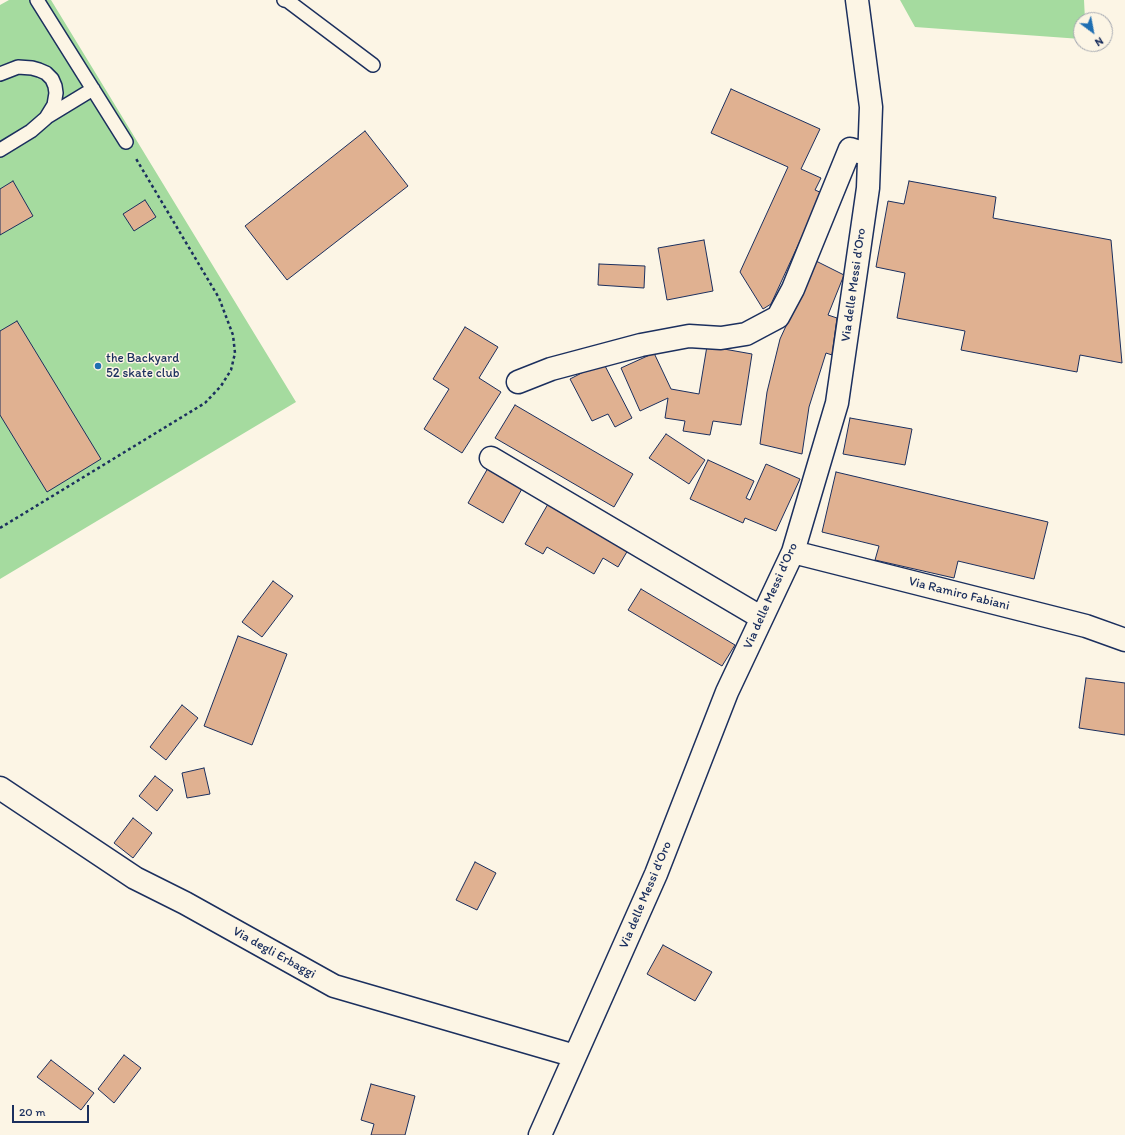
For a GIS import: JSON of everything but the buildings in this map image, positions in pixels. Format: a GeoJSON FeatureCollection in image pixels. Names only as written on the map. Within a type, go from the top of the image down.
{"type":"FeatureCollection","features":[{"type":"Feature","properties":{"kind":"street","name":"Via delle Messi d'Oro"},"geometry":{"type":"LineString","coordinates":[[540,1135],[656,874],[727,692],[793,552],[837,403],[868,188],[871,107],[858,0]]}},
{"type":"Feature","properties":{"kind":"street"},"geometry":{"type":"LineString","coordinates":[[518,382],[551,370],[641,345],[689,336],[721,338],[746,334],[778,317],[793,288],[850,149],[869,154]]}},
{"type":"Feature","properties":{"kind":"street"},"geometry":{"type":"LineString","coordinates":[[491,458],[762,618]]}},
{"type":"Feature","properties":{"kind":"street","name":"Via Ramiro Fabiani"},"geometry":{"type":"LineString","coordinates":[[793,552],[1086,626],[1125,640]]}},
{"type":"Feature","properties":{"kind":"street","name":"Via degli Erbaggi"},"geometry":{"type":"LineString","coordinates":[[0,788],[135,878],[185,903],[334,986],[575,1056]]}},
{"type":"Feature","properties":{"kind":"lane"},"geometry":{"type":"LineString","coordinates":[[37,0],[126,142]]}},
{"type":"Feature","properties":{"kind":"lane"},"geometry":{"type":"LineString","coordinates":[[284,0],[288,1],[373,65]]}},
{"type":"Feature","properties":{"kind":"lane"},"geometry":{"type":"LineString","coordinates":[[0,74],[18,68],[32,68],[46,73],[52,79],[56,93],[54,105],[46,118]]}},
{"type":"Feature","properties":{"kind":"lane"},"geometry":{"type":"LineString","coordinates":[[0,150],[31,132],[46,118],[93,89]]}},
{"type":"Feature","properties":{"kind":"path"},"geometry":{"type":"LineString","coordinates":[[0,528],[205,403],[221,386],[231,370],[235,353],[233,335],[219,298],[126,142]]}},
{"type":"Feature","properties":{"kind":"green space"},"geometry":{"type":"Polygon","coordinates":[[[9,0],[51,0],[296,402],[0,579],[0,5],[9,0]]]}},
{"type":"Feature","properties":{"kind":"green space"},"geometry":{"type":"Polygon","coordinates":[[[900,0],[1084,0],[1085,12],[1073,12],[1073,38],[915,27],[900,0]]]}},
{"type":"Feature","properties":{"kind":"place","name":"the Backyard 52 skate club"},"geometry":{"type":"Point","coordinates":[98,366]}}]}
